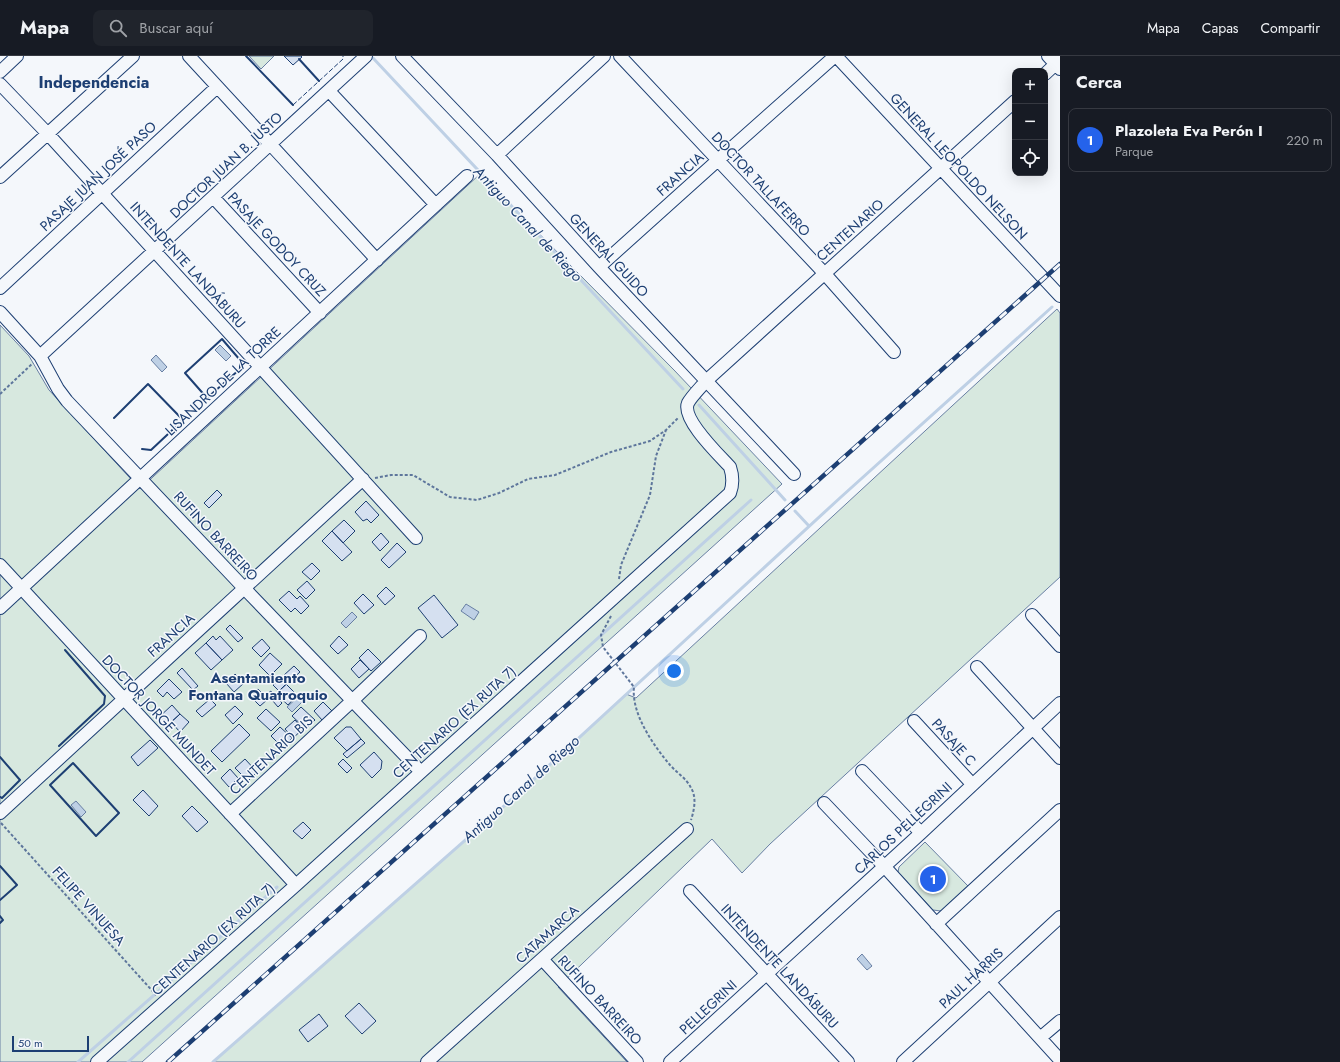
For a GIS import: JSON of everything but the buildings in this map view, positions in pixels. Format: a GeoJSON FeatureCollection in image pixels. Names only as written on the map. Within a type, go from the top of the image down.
{"type":"FeatureCollection","features":[{"type":"Feature","properties":{"kind":"street"},"geometry":{"type":"LineString","coordinates":[[0,72],[17,56]]}},
{"type":"Feature","properties":{"kind":"street"},"geometry":{"type":"LineString","coordinates":[[0,177],[133,56]]}},
{"type":"Feature","properties":{"kind":"street"},"geometry":{"type":"LineString","coordinates":[[189,56],[377,260]]}},
{"type":"Feature","properties":{"kind":"street","name":"DOCTOR JUAN B. JUSTO"},"geometry":{"type":"LineString","coordinates":[[40,356],[366,56]]}},
{"type":"Feature","properties":{"kind":"street","name":"GENERAL GUIDO"},"geometry":{"type":"LineString","coordinates":[[402,56],[497,155],[599,267],[794,474]]}},
{"type":"Feature","properties":{"kind":"street"},"geometry":{"type":"LineString","coordinates":[[497,155],[604,56]]}},
{"type":"Feature","properties":{"kind":"street","name":"DOCTOR TALLAFERRO"},"geometry":{"type":"LineString","coordinates":[[620,56],[825,274],[894,352]]}},
{"type":"Feature","properties":{"kind":"street","name":"FRANCIA"},"geometry":{"type":"LineString","coordinates":[[599,267],[836,56]]}},
{"type":"Feature","properties":{"kind":"street","name":"GENERAL LEOPOLDO NELSON"},"geometry":{"type":"LineString","coordinates":[[836,56],[1060,296]]}},
{"type":"Feature","properties":{"kind":"street"},"geometry":{"type":"LineString","coordinates":[[1048,71],[1056,62]]}},
{"type":"Feature","properties":{"kind":"street","name":"INTENDENTE LANDÁBURU"},"geometry":{"type":"LineString","coordinates":[[0,84],[48,134],[416,538]]}},
{"type":"Feature","properties":{"kind":"street","name":"PASAJE JUAN JOSÉ PASO"},"geometry":{"type":"LineString","coordinates":[[0,288],[217,87]]}},
{"type":"Feature","properties":{"kind":"street"},"geometry":{"type":"LineString","coordinates":[[328,91],[436,206]]}},
{"type":"Feature","properties":{"kind":"street","name":"CENTENARIO"},"geometry":{"type":"LineString","coordinates":[[706,381],[942,169],[1012,104]]}},
{"type":"Feature","properties":{"kind":"street","name":"LISANDRO DE LA TORRE"},"geometry":{"type":"LineString","coordinates":[[0,608],[467,176]]}},
{"type":"Feature","properties":{"kind":"street","name":"PASAJE GODOY CRUZ"},"geometry":{"type":"LineString","coordinates":[[213,197],[320,312]]}},
{"type":"Feature","properties":{"kind":"street","name":"RUFINO BARREIRO"},"geometry":{"type":"LineString","coordinates":[[0,312],[40,356],[58,389],[67,400],[245,589],[421,772]]}},
{"type":"Feature","properties":{"kind":"street"},"geometry":{"type":"LineString","coordinates":[[688,408],[688,404],[706,381]]}},
{"type":"Feature","properties":{"kind":"street","name":"CENTENARIO (EX RUTA 7)"},"geometry":{"type":"LineString","coordinates":[[97,1062],[296,885],[730,493],[732,488],[732,475],[730,467],[697,429],[688,414],[688,408]]}},
{"type":"Feature","properties":{"kind":"street","name":"FRANCIA"},"geometry":{"type":"LineString","coordinates":[[0,813],[362,480]]}},
{"type":"Feature","properties":{"kind":"street","name":"DOCTOR JORGE MUNDET"},"geometry":{"type":"LineString","coordinates":[[0,565],[123,700],[296,885]]}},
{"type":"Feature","properties":{"kind":"street"},"geometry":{"type":"LineString","coordinates":[[1032,615],[1060,646]]}},
{"type":"Feature","properties":{"kind":"street","name":"CENTENARIO BIS"},"geometry":{"type":"LineString","coordinates":[[230,814],[420,636]]}},
{"type":"Feature","properties":{"kind":"street"},"geometry":{"type":"LineString","coordinates":[[977,667],[1060,758]]}},
{"type":"Feature","properties":{"kind":"street","name":"CARLOS PELLEGRINI"},"geometry":{"type":"LineString","coordinates":[[766,974],[921,833],[1060,703]]}},
{"type":"Feature","properties":{"kind":"street","name":"PASAJE C"},"geometry":{"type":"LineString","coordinates":[[914,721],[972,784]]}},
{"type":"Feature","properties":{"kind":"street"},"geometry":{"type":"LineString","coordinates":[[862,771],[921,833]]}},
{"type":"Feature","properties":{"kind":"street"},"geometry":{"type":"LineString","coordinates":[[824,803],[884,866],[1060,1060]]}},
{"type":"Feature","properties":{"kind":"street"},"geometry":{"type":"LineString","coordinates":[[936,924],[1060,810]]}},
{"type":"Feature","properties":{"kind":"street","name":"CATAMARCA"},"geometry":{"type":"LineString","coordinates":[[427,1062],[687,828]]}},
{"type":"Feature","properties":{"kind":"street","name":"INTENDENTE LANDÁBURU"},"geometry":{"type":"LineString","coordinates":[[690,891],[848,1062]]}},
{"type":"Feature","properties":{"kind":"street","name":"PAUL HARRIS"},"geometry":{"type":"LineString","coordinates":[[903,1062],[1060,917]]}},
{"type":"Feature","properties":{"kind":"street","name":"RUFINO BARREIRO"},"geometry":{"type":"LineString","coordinates":[[542,959],[637,1062]]}},
{"type":"Feature","properties":{"kind":"street","name":"PELLEGRINI"},"geometry":{"type":"LineString","coordinates":[[670,1062],[766,974]]}},
{"type":"Feature","properties":{"kind":"street"},"geometry":{"type":"LineString","coordinates":[[1040,1038],[1060,1021]]}},
{"type":"Feature","properties":{"kind":"path"},"geometry":{"type":"LineString","coordinates":[[0,394],[40,356]]}},
{"type":"Feature","properties":{"kind":"path"},"geometry":{"type":"LineString","coordinates":[[362,480],[391,475],[414,475],[450,497],[477,500],[499,493],[528,479],[555,475],[611,452],[650,441],[666,430],[688,408]]}},
{"type":"Feature","properties":{"kind":"path"},"geometry":{"type":"LineString","coordinates":[[618,594],[621,565],[650,495],[656,456],[666,430]]}},
{"type":"Feature","properties":{"kind":"path"},"geometry":{"type":"LineString","coordinates":[[612,614],[601,635],[603,647],[634,687],[633,693],[635,710],[648,735],[670,765],[692,788],[695,806],[687,828]]}},
{"type":"Feature","properties":{"kind":"path","name":"FELIPE VINUESA"},"geometry":{"type":"LineString","coordinates":[[0,822],[163,1003]]}},
{"type":"Feature","properties":{"kind":"shaded area"},"geometry":{"type":"Polygon","coordinates":[[[249,56],[274,56],[261,69],[249,56]]]}},
{"type":"Feature","properties":{"kind":"shaded area"},"geometry":{"type":"Polygon","coordinates":[[[480,174],[674,370],[782,484],[142,1062],[0,1062],[0,325],[29,356],[49,390],[140,489],[480,174]]]}},
{"type":"Feature","properties":{"kind":"shaded area"},"geometry":{"type":"Polygon","coordinates":[[[1057,309],[1060,313],[1060,577],[770,844],[742,873],[712,839],[558,987],[627,1062],[213,1062],[520,792],[626,694],[636,698],[1057,309]]]}},
{"type":"Feature","properties":{"kind":"shaded area"},"geometry":{"type":"Polygon","coordinates":[[[925,842],[968,886],[941,911],[933,910],[898,872],[899,867],[925,842]]]}},
{"type":"Feature","properties":{"kind":"water"},"geometry":{"type":"Polygon","coordinates":[[[220,345],[231,356],[226,361],[215,350],[220,345]]]}},
{"type":"Feature","properties":{"kind":"water"},"geometry":{"type":"Polygon","coordinates":[[[156,355],[167,367],[162,372],[151,360],[156,355]]]}},
{"type":"Feature","properties":{"kind":"water"},"geometry":{"type":"Polygon","coordinates":[[[466,604],[479,612],[474,620],[461,611],[466,604]]]}},
{"type":"Feature","properties":{"kind":"water"},"geometry":{"type":"Polygon","coordinates":[[[352,612],[357,617],[346,628],[341,623],[352,612]]]}},
{"type":"Feature","properties":{"kind":"water"},"geometry":{"type":"Polygon","coordinates":[[[299,696],[303,701],[292,712],[287,707],[299,696]]]}},
{"type":"Feature","properties":{"kind":"water"},"geometry":{"type":"Polygon","coordinates":[[[76,801],[86,812],[81,817],[71,805],[76,801]]]}},
{"type":"Feature","properties":{"kind":"water"},"geometry":{"type":"Polygon","coordinates":[[[862,954],[872,966],[867,970],[857,959],[862,954]]]}},
{"type":"Feature","properties":{"kind":"waterway","name":"Antiguo Canal de Riego"},"geometry":{"type":"LineString","coordinates":[[373,58],[683,389]]}},
{"type":"Feature","properties":{"kind":"waterway","name":"Antiguo Canal de Riego"},"geometry":{"type":"LineString","coordinates":[[213,1062],[520,792],[841,497],[1052,307]]}},
{"type":"Feature","properties":{"kind":"waterway","name":"Antiguo Canal de Riego"},"geometry":{"type":"LineString","coordinates":[[699,405],[785,500]]}},
{"type":"Feature","properties":{"kind":"waterway"},"geometry":{"type":"LineString","coordinates":[[128,1062],[751,500]]}},
{"type":"Feature","properties":{"kind":"waterway","name":"Antiguo Canal de Riego"},"geometry":{"type":"LineString","coordinates":[[795,511],[809,526]]}},
{"type":"Feature","properties":{"kind":"waterway"},"geometry":{"type":"LineString","coordinates":[[78,1062],[277,887]]}},
{"type":"Feature","properties":{"kind":"railway"},"geometry":{"type":"LineString","coordinates":[[168,1062],[1060,264]]}},
{"type":"Feature","properties":{"kind":"fence"},"geometry":{"type":"LineString","coordinates":[[293,105],[343,59],[343,56]]}},
{"type":"Feature","properties":{"kind":"wall"},"geometry":{"type":"LineString","coordinates":[[246,56],[293,105]]}},
{"type":"Feature","properties":{"kind":"wall"},"geometry":{"type":"LineString","coordinates":[[299,59],[319,81]]}},
{"type":"Feature","properties":{"kind":"wall"},"geometry":{"type":"LineString","coordinates":[[222,339],[240,360],[240,369],[207,398],[185,373],[222,339]]}},
{"type":"Feature","properties":{"kind":"wall"},"geometry":{"type":"LineString","coordinates":[[114,418],[148,384],[183,420],[151,450],[142,449]]}},
{"type":"Feature","properties":{"kind":"wall"},"geometry":{"type":"LineString","coordinates":[[59,746],[104,704],[105,696],[65,650]]}},
{"type":"Feature","properties":{"kind":"wall"},"geometry":{"type":"LineString","coordinates":[[0,757],[20,780],[2,798],[0,797]]}},
{"type":"Feature","properties":{"kind":"wall"},"geometry":{"type":"LineString","coordinates":[[73,763],[119,813],[96,836],[50,785],[73,763]]}},
{"type":"Feature","properties":{"kind":"wall"},"geometry":{"type":"LineString","coordinates":[[0,866],[17,885],[0,900]]}},
{"type":"Feature","properties":{"kind":"wall"},"geometry":{"type":"LineString","coordinates":[[0,916],[3,920],[0,923]]}},
{"type":"Feature","properties":{"kind":"place","name":"Plazoleta Eva Perón I"},"geometry":{"type":"Point","coordinates":[933,879]}},
{"type":"Feature","properties":{"kind":"district","name":"Independencia"},"geometry":{"type":"Point","coordinates":[94,82]}},
{"type":"Feature","properties":{"kind":"district","name":"Asentamiento Fontana Quatroquio"},"geometry":{"type":"Point","coordinates":[258,686]}}]}
